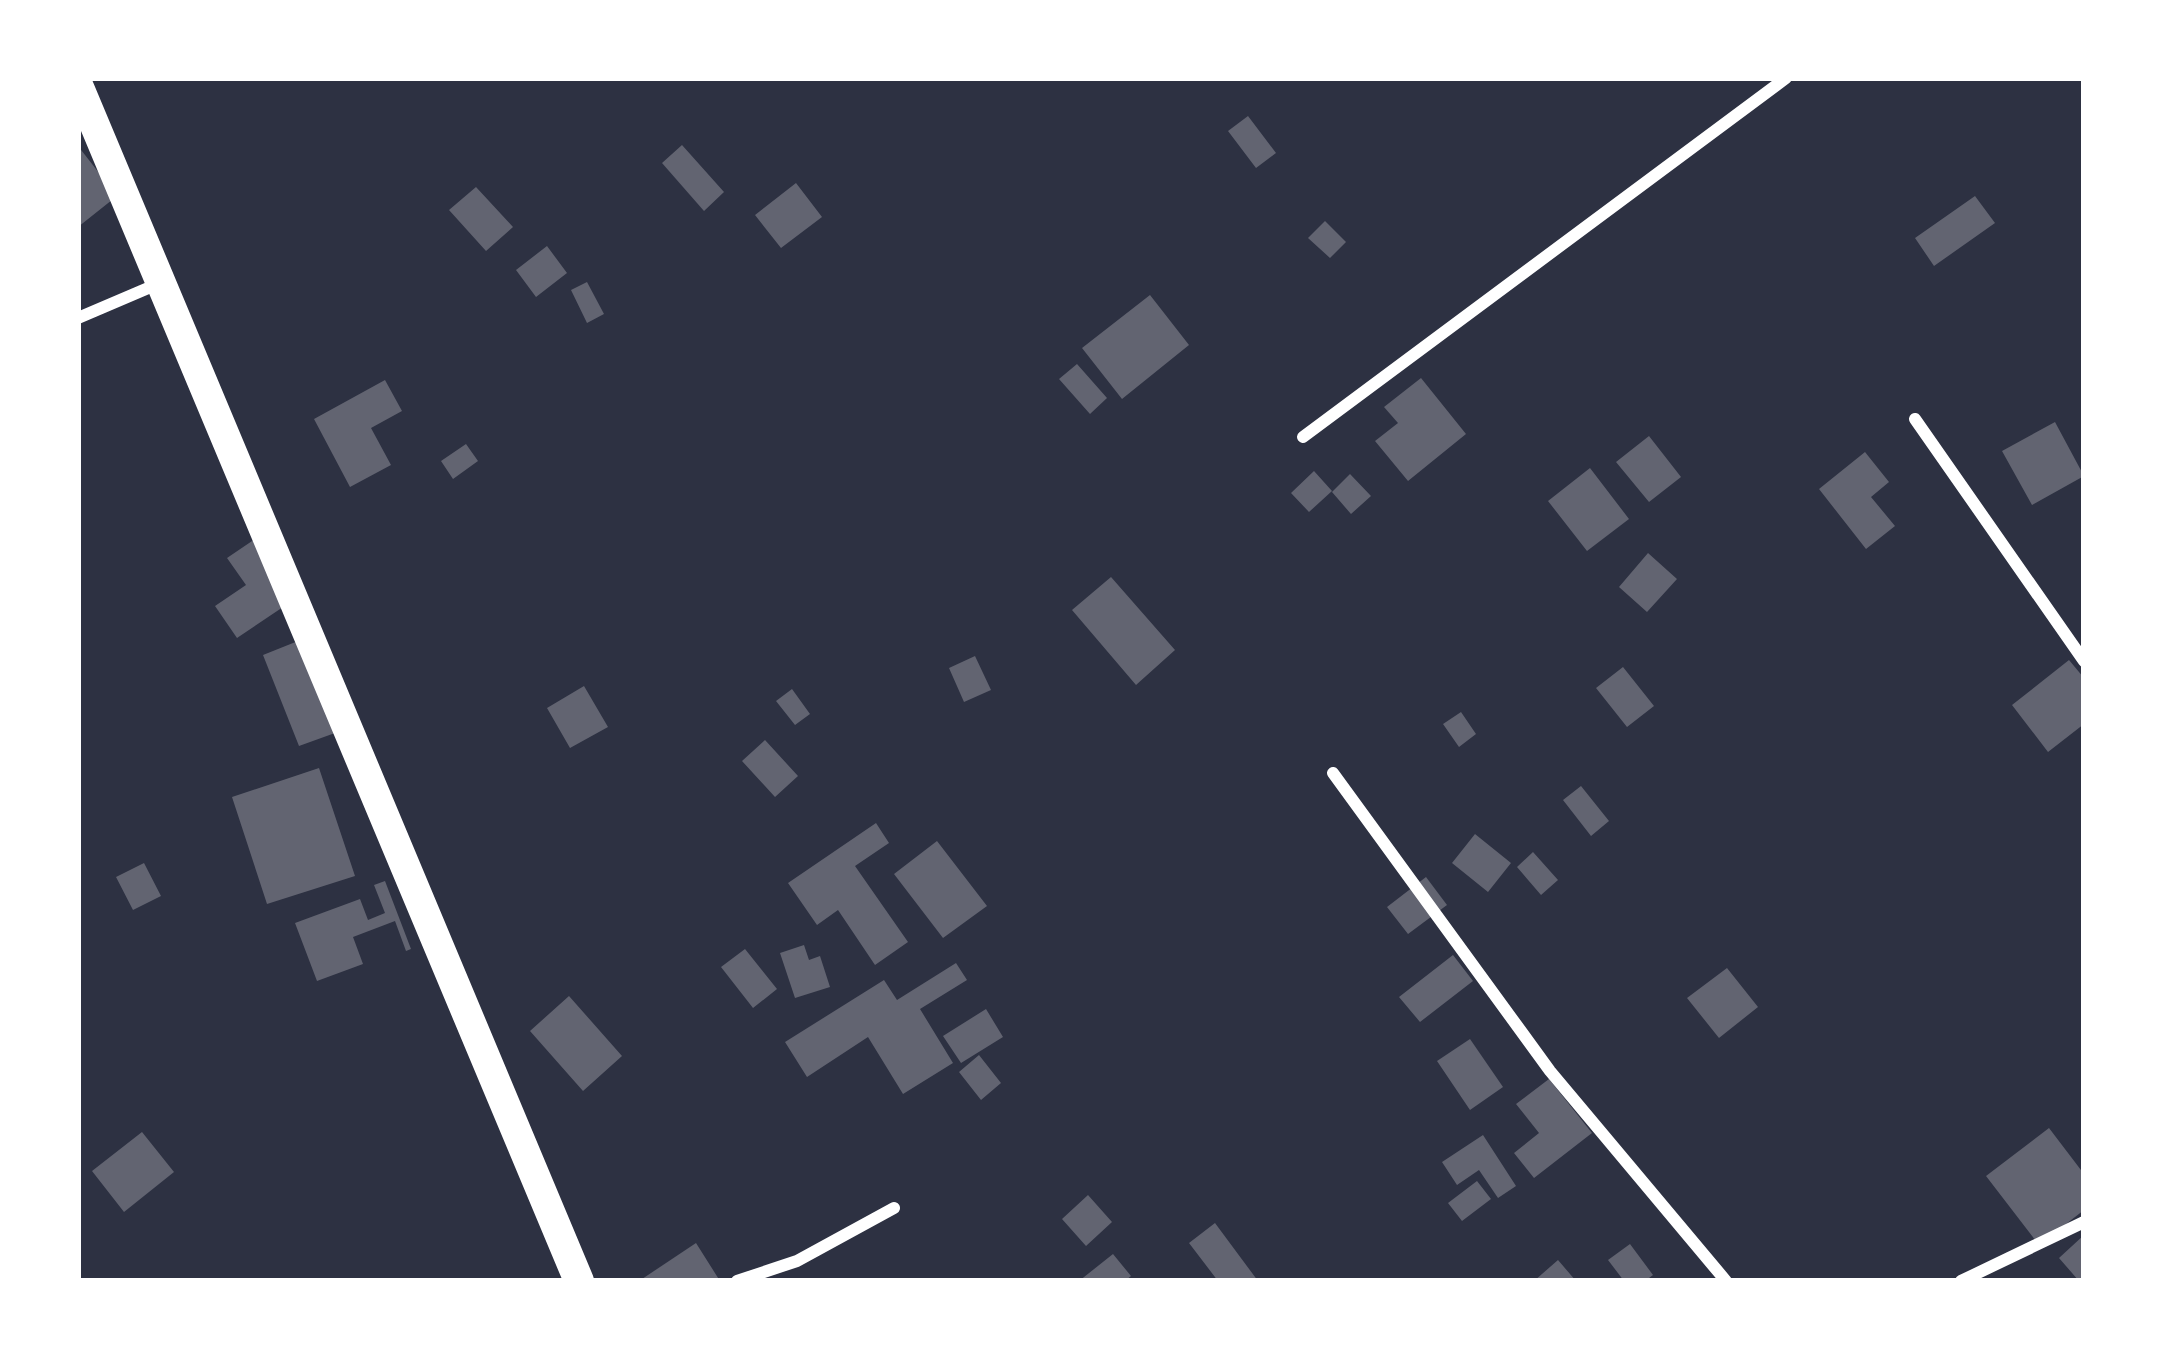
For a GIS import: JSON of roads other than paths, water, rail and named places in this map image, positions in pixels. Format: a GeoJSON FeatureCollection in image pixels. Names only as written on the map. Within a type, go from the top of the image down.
{"type":"FeatureCollection","features":[{"type":"Feature","properties":{"kind":"main road"},"geometry":{"type":"LineString","coordinates":[[78,85],[579,1281]]}},
{"type":"Feature","properties":{"kind":"street"},"geometry":{"type":"LineString","coordinates":[[1303,437],[1786,78]]}},
{"type":"Feature","properties":{"kind":"street"},"geometry":{"type":"LineString","coordinates":[[78,318],[161,282]]}},
{"type":"Feature","properties":{"kind":"street"},"geometry":{"type":"LineString","coordinates":[[1915,419],[2084,661]]}},
{"type":"Feature","properties":{"kind":"street"},"geometry":{"type":"LineString","coordinates":[[1333,772],[1550,1071],[1726,1281]]}},
{"type":"Feature","properties":{"kind":"street"},"geometry":{"type":"LineString","coordinates":[[736,1281],[797,1261],[895,1208]]}},
{"type":"Feature","properties":{"kind":"street"},"geometry":{"type":"LineString","coordinates":[[1961,1281],[2084,1222]]}}]}
